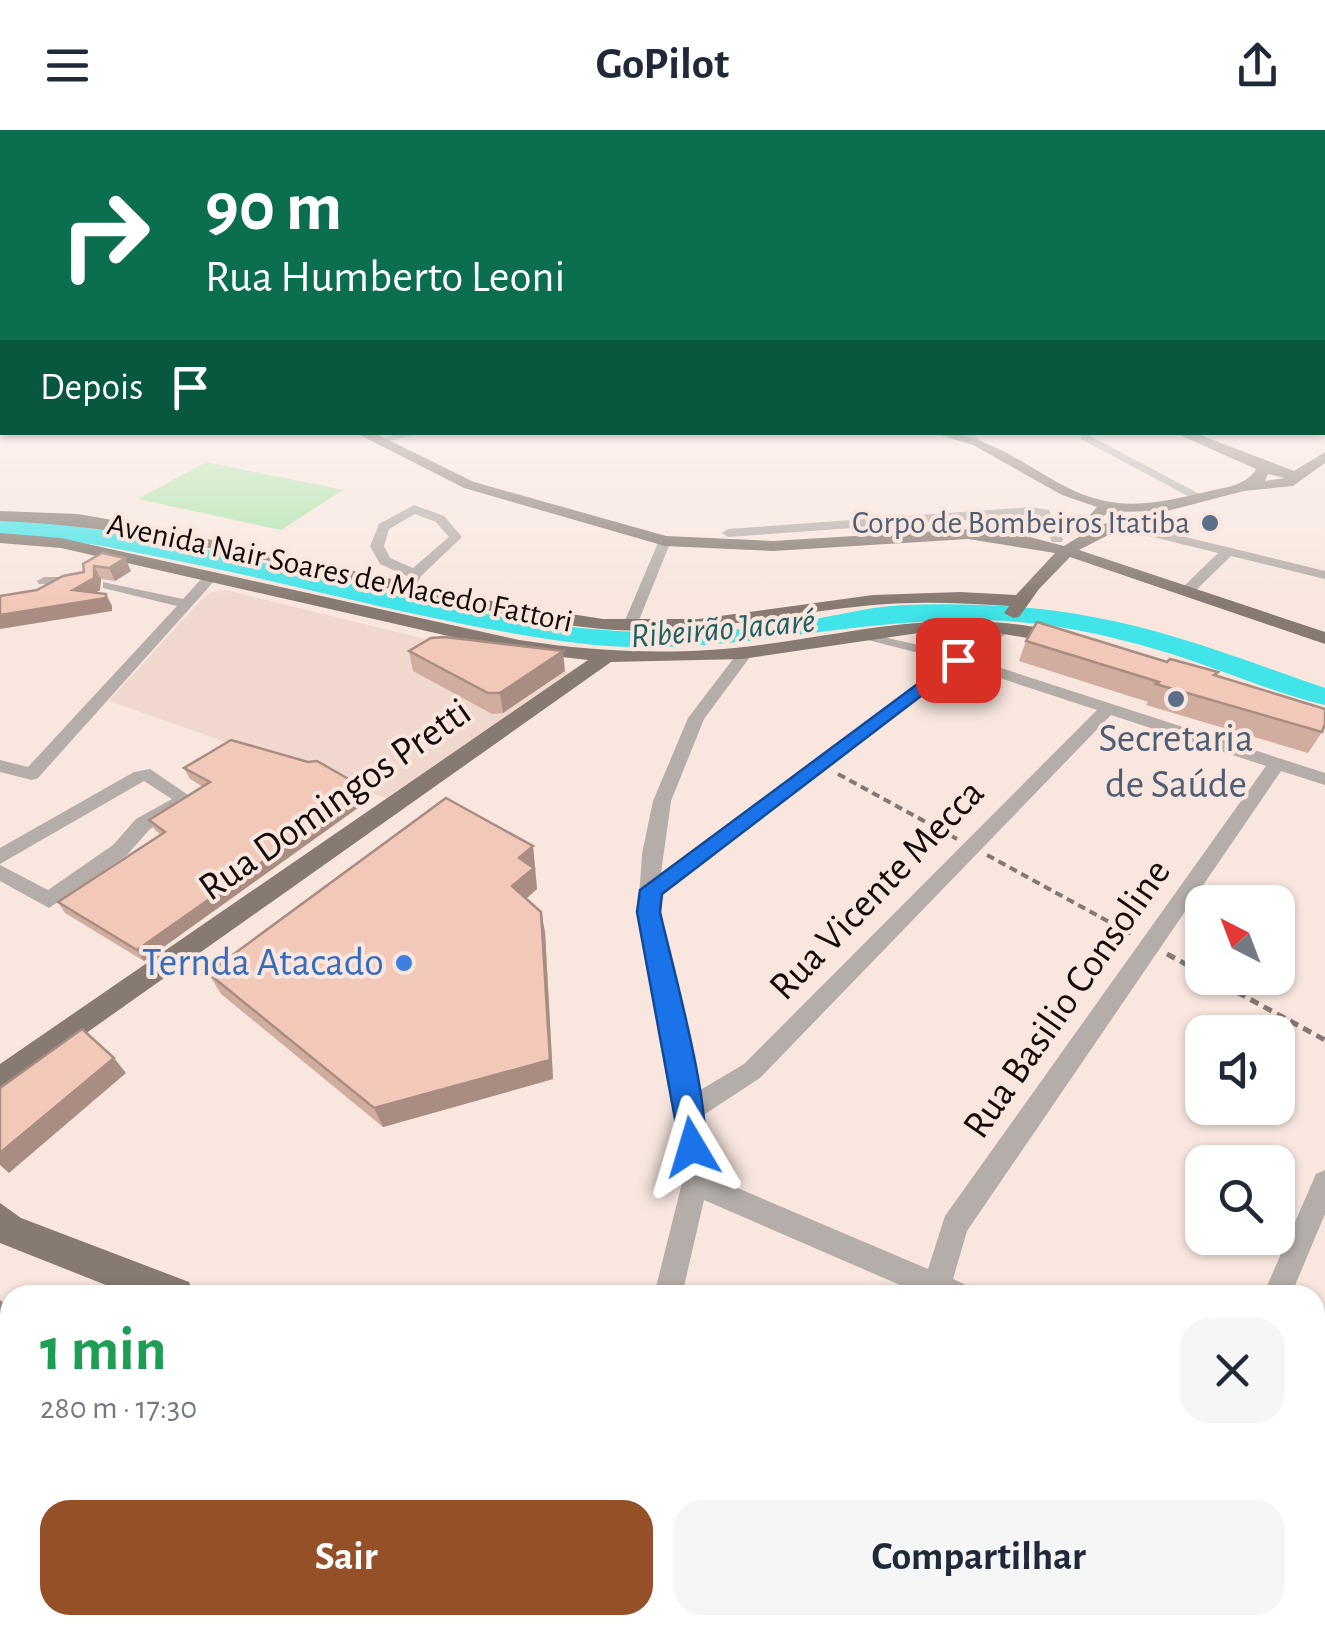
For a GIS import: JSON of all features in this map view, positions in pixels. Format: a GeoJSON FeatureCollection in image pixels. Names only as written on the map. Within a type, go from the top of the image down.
{"type":"FeatureCollection","features":[{"type":"Feature","properties":{"kind":"main road"},"geometry":{"type":"LineString","coordinates":[[419,460],[469,485],[664,541],[726,547],[968,534],[1064,545],[1325,638]]}},
{"type":"Feature","properties":{"kind":"main road"},"geometry":{"type":"LineString","coordinates":[[1010,460],[1113,517],[1141,519],[1166,506]]}},
{"type":"Feature","properties":{"kind":"main road"},"geometry":{"type":"LineString","coordinates":[[1241,460],[1288,483],[1320,460]]}},
{"type":"Feature","properties":{"kind":"main road"},"geometry":{"type":"LineString","coordinates":[[1013,614],[1064,545],[1113,517],[1244,486],[1269,474],[1311,468]]}},
{"type":"Feature","properties":{"kind":"main road"},"geometry":{"type":"LineString","coordinates":[[0,516],[78,520],[132,529],[412,581],[506,609],[628,627],[698,624],[873,600],[960,597],[1078,641]]}},
{"type":"Feature","properties":{"kind":"main road","name":"Avenida Nair Soares de Macedo Fattori"},"geometry":{"type":"LineString","coordinates":[[0,538],[61,543],[519,646],[652,660],[745,653],[1013,614]]}},
{"type":"Feature","properties":{"kind":"main road"},"geometry":{"type":"LineString","coordinates":[[1022,540],[1043,552],[1046,568]]}},
{"type":"Feature","properties":{"kind":"main road","name":"Rua Domingos Pretti"},"geometry":{"type":"LineString","coordinates":[[0,1081],[609,655],[628,627]]}},
{"type":"Feature","properties":{"kind":"main road"},"geometry":{"type":"LineString","coordinates":[[0,1220],[10,1230],[150,1285]]}},
{"type":"Feature","properties":{"kind":"street"},"geometry":{"type":"LineString","coordinates":[[1128,460],[1200,498]]}},
{"type":"Feature","properties":{"kind":"street"},"geometry":{"type":"LineString","coordinates":[[414,509],[440,519],[456,537],[412,581],[385,561],[377,546],[384,527],[414,509]]}},
{"type":"Feature","properties":{"kind":"street"},"geometry":{"type":"LineString","coordinates":[[728,533],[1031,511],[1046,513],[1064,545]]}},
{"type":"Feature","properties":{"kind":"street"},"geometry":{"type":"LineString","coordinates":[[1113,517],[1226,552],[1325,574]]}},
{"type":"Feature","properties":{"kind":"street"},"geometry":{"type":"LineString","coordinates":[[1141,519],[1168,534]]}},
{"type":"Feature","properties":{"kind":"street","name":"Rua Domingos Pretti"},"geometry":{"type":"LineString","coordinates":[[628,627],[664,541]]}},
{"type":"Feature","properties":{"kind":"street"},"geometry":{"type":"LineString","coordinates":[[1187,590],[1226,552]]}},
{"type":"Feature","properties":{"kind":"street"},"geometry":{"type":"LineString","coordinates":[[0,766],[32,774],[210,578]]}},
{"type":"Feature","properties":{"kind":"street"},"geometry":{"type":"LineString","coordinates":[[44,581],[82,581]]}},
{"type":"Feature","properties":{"kind":"street"},"geometry":{"type":"LineString","coordinates":[[108,585],[186,604]]}},
{"type":"Feature","properties":{"kind":"street"},"geometry":{"type":"LineString","coordinates":[[652,890],[958,660],[1013,614]]}},
{"type":"Feature","properties":{"kind":"street"},"geometry":{"type":"LineString","coordinates":[[861,634],[958,660],[1325,779]]}},
{"type":"Feature","properties":{"kind":"street"},"geometry":{"type":"LineString","coordinates":[[670,1285],[695,1183],[689,1111],[648,912],[652,854],[662,801],[696,718],[745,653]]}},
{"type":"Feature","properties":{"kind":"street","name":"Rua Vicente Mecca"},"geometry":{"type":"LineString","coordinates":[[689,1111],[752,1071],[1108,708]]}},
{"type":"Feature","properties":{"kind":"street","name":"Rua Basilio Consoline"},"geometry":{"type":"LineString","coordinates":[[947,1285],[956,1225],[1277,764]]}},
{"type":"Feature","properties":{"kind":"street"},"geometry":{"type":"LineString","coordinates":[[0,857],[146,775],[182,797],[143,824],[120,850],[49,900],[0,872]]}},
{"type":"Feature","properties":{"kind":"street"},"geometry":{"type":"LineString","coordinates":[[695,1183],[932,1285]]}},
{"type":"Feature","properties":{"kind":"street"},"geometry":{"type":"LineString","coordinates":[[1281,1285],[1325,1183]]}},
{"type":"Feature","properties":{"kind":"path"},"geometry":{"type":"LineString","coordinates":[[820,764],[1185,964]]}},
{"type":"Feature","properties":{"kind":"path"},"geometry":{"type":"LineString","coordinates":[[1242,995],[1325,1040]]}},
{"type":"Feature","properties":{"kind":"shaded area"},"geometry":{"type":"Polygon","coordinates":[[[226,590],[462,648],[555,665],[570,674],[386,798],[109,701],[200,601],[212,592],[226,590]]]}},
{"type":"Feature","properties":{"kind":"green space"},"geometry":{"type":"Polygon","coordinates":[[[206,462],[343,490],[281,530],[138,499],[206,462]]]}},
{"type":"Feature","properties":{"kind":"building"},"geometry":{"type":"Polygon","coordinates":[[[102,553],[125,558],[109,568],[94,566],[94,578],[73,590],[106,594],[106,598],[0,615],[0,596],[37,590],[63,576],[84,572],[83,564],[102,553]]]}},
{"type":"Feature","properties":{"kind":"building"},"geometry":{"type":"Polygon","coordinates":[[[1037,622],[1167,662],[1170,659],[1218,672],[1214,675],[1325,709],[1325,724],[1322,732],[1026,641],[1037,622]]]}},
{"type":"Feature","properties":{"kind":"building"},"geometry":{"type":"Polygon","coordinates":[[[431,638],[563,651],[500,693],[488,693],[409,651],[431,638]]]}},
{"type":"Feature","properties":{"kind":"building"},"geometry":{"type":"Polygon","coordinates":[[[231,740],[308,762],[317,761],[366,789],[137,950],[58,902],[165,832],[149,820],[210,782],[184,768],[231,740]]]}},
{"type":"Feature","properties":{"kind":"building","name":"Ternda Atacado"},"geometry":{"type":"Polygon","coordinates":[[[446,798],[533,846],[519,858],[534,868],[512,886],[541,912],[550,1060],[374,1108],[208,973],[446,798]]]}},
{"type":"Feature","properties":{"kind":"building"},"geometry":{"type":"Polygon","coordinates":[[[82,1029],[114,1058],[0,1153],[0,1088],[82,1029]]]}},
{"type":"Feature","properties":{"kind":"waterway","name":"Ribeirão Jacaré"},"geometry":{"type":"LineString","coordinates":[[0,527],[51,529],[212,560],[474,621],[582,636],[662,641],[782,632],[900,613],[980,612],[1092,624],[1183,649],[1325,697]]}},
{"type":"Feature","properties":{"kind":"place","name":"Corpo de Bombeiros Itatiba"},"geometry":{"type":"Point","coordinates":[1210,523]}},
{"type":"Feature","properties":{"kind":"place","name":"Secretaria de Saúde"},"geometry":{"type":"Point","coordinates":[1176,699]}},
{"type":"Feature","properties":{"kind":"place","name":"Ternda Atacado"},"geometry":{"type":"Point","coordinates":[404,963]}},
{"type":"Feature","properties":{"kind":"route"},"geometry":{"type":"LineString","coordinates":[[692,1147],[689,1111],[648,912],[652,890],[958,660]]}}]}
